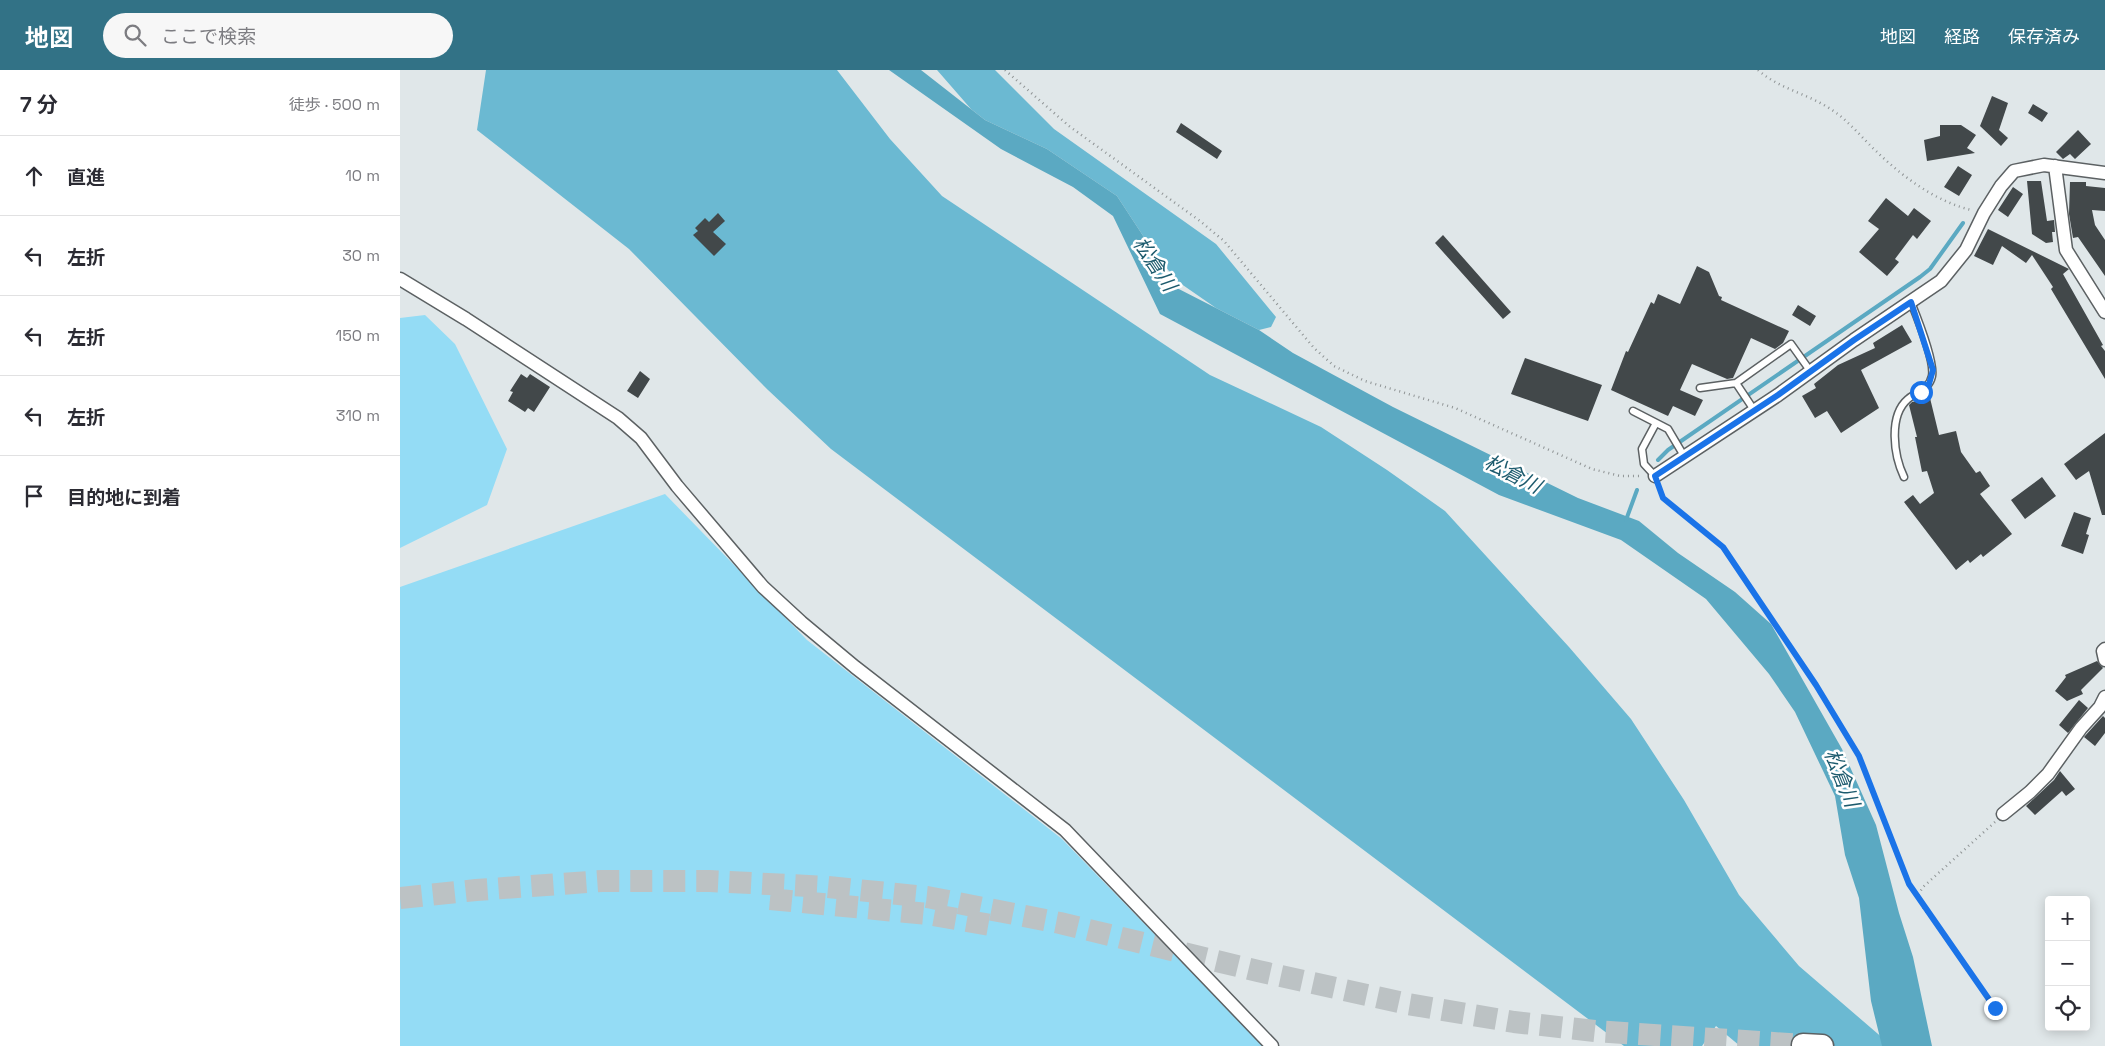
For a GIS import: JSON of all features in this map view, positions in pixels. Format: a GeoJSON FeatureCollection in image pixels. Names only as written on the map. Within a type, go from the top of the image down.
{"type":"FeatureCollection","features":[{"type":"Feature","properties":{"kind":"street"},"geometry":{"type":"LineString","coordinates":[[1655,476],[1682,452],[1911,302],[1950,272],[1966,250],[1984,213],[2001,186],[2014,171],[2044,165],[2105,173]]}},
{"type":"Feature","properties":{"kind":"street"},"geometry":{"type":"LineString","coordinates":[[2055,166],[2066,250],[2105,312]]}},
{"type":"Feature","properties":{"kind":"street"},"geometry":{"type":"LineString","coordinates":[[400,278],[618,418],[640,438],[677,486],[763,587],[855,667],[1065,830],[1272,1046]]}},
{"type":"Feature","properties":{"kind":"street"},"geometry":{"type":"LineString","coordinates":[[2105,649],[2103,651],[2105,660]]}},
{"type":"Feature","properties":{"kind":"street"},"geometry":{"type":"LineString","coordinates":[[2003,814],[2048,774],[2081,728],[2100,707],[2105,697]]}},
{"type":"Feature","properties":{"kind":"lane"},"geometry":{"type":"LineString","coordinates":[[1904,477],[1896,448],[1896,427],[1900,409],[1908,398],[1921,392],[1929,384],[1933,370],[1911,302]]}},
{"type":"Feature","properties":{"kind":"lane"},"geometry":{"type":"LineString","coordinates":[[1700,388],[1736,383],[1791,344],[1809,368]]}},
{"type":"Feature","properties":{"kind":"lane"},"geometry":{"type":"LineString","coordinates":[[1736,383],[1752,407]]}},
{"type":"Feature","properties":{"kind":"lane"},"geometry":{"type":"LineString","coordinates":[[1633,411],[1668,429],[1682,452]]}},
{"type":"Feature","properties":{"kind":"lane"},"geometry":{"type":"LineString","coordinates":[[1655,476],[1644,464],[1642,449],[1656,423]]}},
{"type":"Feature","properties":{"kind":"path"},"geometry":{"type":"LineString","coordinates":[[1005,70],[1069,126],[1200,221],[1224,241],[1308,342],[1334,366],[1365,381],[1455,408],[1592,469],[1620,476],[1655,476],[1663,498],[1723,547],[1816,685],[1859,756],[1909,884],[1918,895],[1922,906],[1995,1008]]}},
{"type":"Feature","properties":{"kind":"path"},"geometry":{"type":"LineString","coordinates":[[1758,70],[1782,86],[1832,110],[1896,168],[1939,199],[1953,206],[1984,213]]}},
{"type":"Feature","properties":{"kind":"path"},"geometry":{"type":"LineString","coordinates":[[1918,895],[1923,886],[2003,814]]}},
{"type":"Feature","properties":{"kind":"shaded area"},"geometry":{"type":"Polygon","coordinates":[[[486,70],[837,70],[890,139],[942,196],[1210,375],[1321,427],[1445,511],[1569,647],[1631,719],[1684,800],[1739,895],[1799,966],[1892,1046],[1740,1046],[1716,1026],[1702,1046],[1624,1046],[831,449],[768,390],[629,249],[477,130],[486,70]]]}},
{"type":"Feature","properties":{"kind":"shaded area"},"geometry":{"type":"Polygon","coordinates":[[[937,70],[995,70],[1054,129],[1216,244],[1276,317],[1271,327],[1259,330],[1216,308],[1177,281],[1153,251],[1117,196],[1047,149],[985,120],[971,109],[937,70]]]}},
{"type":"Feature","properties":{"kind":"shaded area"},"geometry":{"type":"Polygon","coordinates":[[[425,315],[455,344],[507,449],[487,505],[400,548],[400,318],[425,315]]]}},
{"type":"Feature","properties":{"kind":"shaded area"},"geometry":{"type":"Polygon","coordinates":[[[665,494],[807,640],[1062,839],[1263,1046],[400,1046],[400,587],[665,494]]]}},
{"type":"Feature","properties":{"kind":"water","name":"松倉川"},"geometry":{"type":"Polygon","coordinates":[[[889,70],[921,70],[985,120],[1047,149],[1117,196],[1153,251],[1171,285],[1259,330],[1293,353],[1393,407],[1578,498],[1639,521],[1678,553],[1735,592],[1771,624],[1842,749],[1876,825],[1899,913],[1913,957],[1932,1046],[1882,1046],[1871,1001],[1859,898],[1845,855],[1835,796],[1795,712],[1769,674],[1706,599],[1621,540],[1499,495],[1160,314],[1113,216],[1073,187],[1001,149],[889,70]]]}},
{"type":"Feature","properties":{"kind":"building"},"geometry":{"type":"Polygon","coordinates":[[[1992,96],[2008,103],[1999,130],[2008,138],[2001,146],[1980,126],[1992,96]]]}},
{"type":"Feature","properties":{"kind":"building"},"geometry":{"type":"Polygon","coordinates":[[[2033,104],[2048,113],[2042,122],[2028,113],[2033,104]]]}},
{"type":"Feature","properties":{"kind":"building"},"geometry":{"type":"Polygon","coordinates":[[[1181,123],[1222,151],[1217,159],[1176,132],[1181,123]]]}},
{"type":"Feature","properties":{"kind":"building"},"geometry":{"type":"Polygon","coordinates":[[[1940,125],[1961,125],[1976,135],[1967,148],[1975,153],[1927,161],[1924,140],[1940,136],[1940,125]]]}},
{"type":"Feature","properties":{"kind":"building"},"geometry":{"type":"Polygon","coordinates":[[[2078,130],[2091,144],[2075,159],[2070,154],[2063,159],[2056,152],[2078,130]]]}},
{"type":"Feature","properties":{"kind":"building"},"geometry":{"type":"Polygon","coordinates":[[[1958,166],[1972,175],[1959,196],[1944,187],[1958,166]]]}},
{"type":"Feature","properties":{"kind":"building"},"geometry":{"type":"Polygon","coordinates":[[[2027,181],[2041,181],[2047,221],[2054,220],[2055,232],[2052,232],[2053,242],[2046,243],[2032,234],[2027,181]]]}},
{"type":"Feature","properties":{"kind":"building"},"geometry":{"type":"Polygon","coordinates":[[[2070,182],[2086,182],[2086,186],[2105,188],[2105,211],[2092,210],[2095,225],[2105,240],[2105,276],[2078,237],[2073,238],[2069,214],[2070,182]]]}},
{"type":"Feature","properties":{"kind":"building"},"geometry":{"type":"Polygon","coordinates":[[[2013,187],[2023,194],[2008,217],[1998,210],[2013,187]]]}},
{"type":"Feature","properties":{"kind":"building"},"geometry":{"type":"Polygon","coordinates":[[[1886,198],[1908,216],[1914,208],[1931,221],[1917,239],[1913,235],[1895,259],[1899,262],[1887,276],[1859,252],[1879,229],[1868,221],[1886,198]]]}},
{"type":"Feature","properties":{"kind":"building"},"geometry":{"type":"Polygon","coordinates":[[[718,213],[725,221],[713,232],[726,244],[714,256],[693,235],[698,231],[695,228],[705,218],[709,222],[718,213]]]}},
{"type":"Feature","properties":{"kind":"building"},"geometry":{"type":"Polygon","coordinates":[[[1988,229],[2069,269],[2063,274],[2105,351],[2105,379],[2051,289],[2053,287],[2032,255],[2026,263],[2002,246],[1993,265],[1974,256],[1988,229]]]}},
{"type":"Feature","properties":{"kind":"building"},"geometry":{"type":"Polygon","coordinates":[[[1443,235],[1511,312],[1503,319],[1435,243],[1443,235]]]}},
{"type":"Feature","properties":{"kind":"building"},"geometry":{"type":"Polygon","coordinates":[[[1697,266],[1709,272],[1719,296],[1722,297],[1721,300],[1789,331],[1783,343],[1775,349],[1751,338],[1733,378],[1727,379],[1692,364],[1680,390],[1703,400],[1695,416],[1673,406],[1668,416],[1611,390],[1626,351],[1628,352],[1651,302],[1654,304],[1658,294],[1680,304],[1697,266]]]}},
{"type":"Feature","properties":{"kind":"building"},"geometry":{"type":"Polygon","coordinates":[[[1798,305],[1816,316],[1810,326],[1792,315],[1798,305]]]}},
{"type":"Feature","properties":{"kind":"building"},"geometry":{"type":"Polygon","coordinates":[[[1902,325],[1912,342],[1861,370],[1879,408],[1841,433],[1827,411],[1815,418],[1802,396],[1816,388],[1814,384],[1838,365],[1875,348],[1873,343],[1902,325]]]}},
{"type":"Feature","properties":{"kind":"building"},"geometry":{"type":"Polygon","coordinates":[[[1525,358],[1602,385],[1588,421],[1511,394],[1525,358]]]}},
{"type":"Feature","properties":{"kind":"building"},"geometry":{"type":"Polygon","coordinates":[[[640,371],[650,379],[638,398],[627,391],[640,371]]]}},
{"type":"Feature","properties":{"kind":"building"},"geometry":{"type":"Polygon","coordinates":[[[521,374],[527,378],[530,374],[550,387],[534,412],[528,408],[525,412],[508,401],[513,392],[510,391],[521,374]]]}},
{"type":"Feature","properties":{"kind":"building"},"geometry":{"type":"Polygon","coordinates":[[[1930,398],[1939,435],[1956,431],[1961,452],[1976,473],[1980,471],[1990,486],[1980,494],[2012,534],[1983,557],[1981,554],[1970,563],[1968,560],[1956,570],[1904,502],[1913,495],[1920,504],[1934,493],[1927,471],[1922,472],[1915,437],[1917,437],[1909,405],[1912,402],[1930,398]]]}},
{"type":"Feature","properties":{"kind":"building"},"geometry":{"type":"Polygon","coordinates":[[[2105,433],[2105,515],[2102,515],[2089,471],[2076,480],[2064,464],[2105,433]]]}},
{"type":"Feature","properties":{"kind":"building"},"geometry":{"type":"Polygon","coordinates":[[[2042,477],[2056,496],[2025,519],[2011,500],[2042,477]]]}},
{"type":"Feature","properties":{"kind":"building"},"geometry":{"type":"Polygon","coordinates":[[[2074,512],[2091,518],[2086,534],[2089,535],[2083,554],[2061,546],[2074,512]]]}},
{"type":"Feature","properties":{"kind":"building"},"geometry":{"type":"Polygon","coordinates":[[[2097,661],[2103,668],[2081,690],[2083,694],[2067,701],[2055,691],[2066,677],[2065,675],[2097,661]]]}},
{"type":"Feature","properties":{"kind":"building"},"geometry":{"type":"Polygon","coordinates":[[[2079,700],[2088,708],[2068,733],[2059,725],[2079,700]]]}},
{"type":"Feature","properties":{"kind":"building"},"geometry":{"type":"Polygon","coordinates":[[[2103,716],[2105,718],[2105,733],[2095,746],[2084,737],[2103,716]]]}},
{"type":"Feature","properties":{"kind":"building"},"geometry":{"type":"Polygon","coordinates":[[[2060,771],[2075,789],[2066,796],[2062,791],[2035,815],[2026,806],[2054,780],[2060,771]]]}},
{"type":"Feature","properties":{"kind":"waterway"},"geometry":{"type":"LineString","coordinates":[[1658,460],[1668,450],[1920,277],[1930,269],[1963,223]]}},
{"type":"Feature","properties":{"kind":"waterway"},"geometry":{"type":"LineString","coordinates":[[1626,520],[1637,490]]}},
{"type":"Feature","properties":{"kind":"tunnel"},"geometry":{"type":"LineString","coordinates":[[400,898],[476,890],[602,881],[710,881],[828,887],[927,897],[1060,923],[1258,971],[1408,1004],[1514,1022],[1595,1031],[1803,1045]]}},
{"type":"Feature","properties":{"kind":"tunnel"},"geometry":{"type":"LineString","coordinates":[[770,899],[928,914],[996,926]]}},
{"type":"Feature","properties":{"kind":"route"},"geometry":{"type":"LineString","coordinates":[[1921,392],[1929,384],[1933,370],[1911,302],[1854,340],[1778,395],[1655,476],[1663,498],[1723,547],[1816,685],[1859,756],[1909,884],[1918,895],[1922,906],[1995,1008]]}}]}
